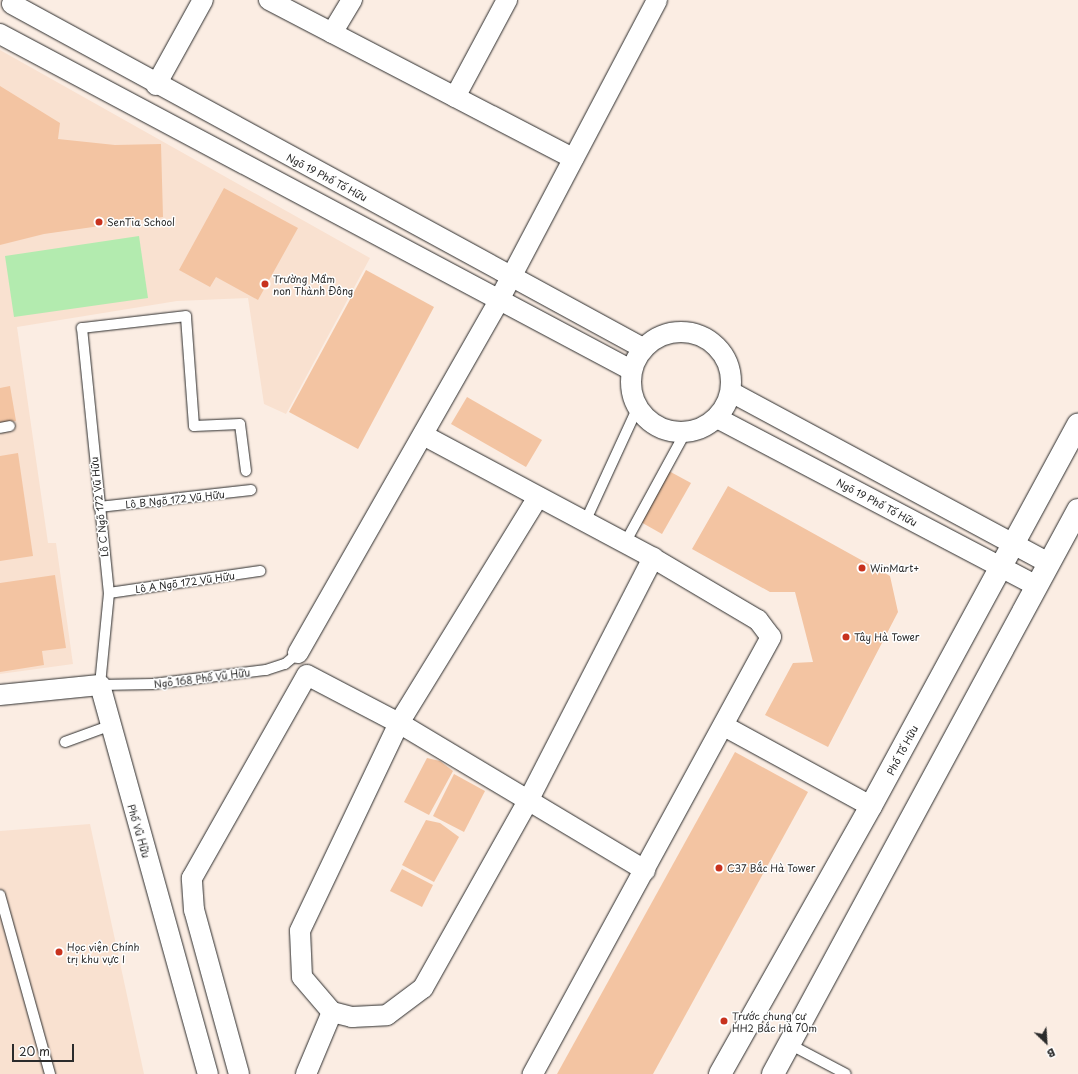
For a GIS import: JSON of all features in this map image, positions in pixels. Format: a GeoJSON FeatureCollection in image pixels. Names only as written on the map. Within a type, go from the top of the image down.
{"type":"FeatureCollection","features":[{"type":"Feature","properties":{"kind":"main road","name":"Phố Tố Hữu"},"geometry":{"type":"LineString","coordinates":[[720,1074],[872,806],[1078,424]]}},
{"type":"Feature","properties":{"kind":"main road"},"geometry":{"type":"LineString","coordinates":[[773,1074],[1078,510]]}},
{"type":"Feature","properties":{"kind":"street"},"geometry":{"type":"LineString","coordinates":[[156,85],[203,0]]}},
{"type":"Feature","properties":{"kind":"street"},"geometry":{"type":"LineString","coordinates":[[269,0],[573,158]]}},
{"type":"Feature","properties":{"kind":"street"},"geometry":{"type":"LineString","coordinates":[[332,33],[352,0]]}},
{"type":"Feature","properties":{"kind":"street"},"geometry":{"type":"LineString","coordinates":[[455,97],[507,0]]}},
{"type":"Feature","properties":{"kind":"street"},"geometry":{"type":"LineString","coordinates":[[298,653],[499,300],[657,0]]}},
{"type":"Feature","properties":{"kind":"street"},"geometry":{"type":"LineString","coordinates":[[0,25],[12,2]]}},
{"type":"Feature","properties":{"kind":"street","name":"Ngõ 19 Phố Tố Hữu"},"geometry":{"type":"LineString","coordinates":[[12,2],[156,85],[643,348]]}},
{"type":"Feature","properties":{"kind":"street"},"geometry":{"type":"LineString","coordinates":[[0,34],[631,370]]}},
{"type":"Feature","properties":{"kind":"street"},"geometry":{"type":"LineString","coordinates":[[672,332],[704,337],[726,360],[731,392],[717,418],[685,433],[658,427],[637,409],[632,396],[631,370],[643,348],[672,332]]}},
{"type":"Feature","properties":{"kind":"street"},"geometry":{"type":"LineString","coordinates":[[731,392],[1049,563]]}},
{"type":"Feature","properties":{"kind":"street","name":"Ngõ 19 Phố Tố Hữu"},"geometry":{"type":"LineString","coordinates":[[717,418],[1037,586]]}},
{"type":"Feature","properties":{"kind":"street"},"geometry":{"type":"LineString","coordinates":[[423,435],[653,558],[758,620],[771,637],[724,726],[533,1074]]}},
{"type":"Feature","properties":{"kind":"street"},"geometry":{"type":"LineString","coordinates":[[538,497],[399,723],[300,931],[302,976],[332,1012],[352,1017],[387,1015],[423,988],[527,803],[653,558]]}},
{"type":"Feature","properties":{"kind":"street"},"geometry":{"type":"LineString","coordinates":[[240,1074],[194,910],[192,878],[306,675],[399,723],[527,803],[645,870]]}},
{"type":"Feature","properties":{"kind":"street"},"geometry":{"type":"LineString","coordinates":[[0,695],[100,685]]}},
{"type":"Feature","properties":{"kind":"street","name":"Phố Vũ Hữu"},"geometry":{"type":"LineString","coordinates":[[100,685],[109,726],[208,1074]]}},
{"type":"Feature","properties":{"kind":"street"},"geometry":{"type":"LineString","coordinates":[[724,726],[872,806]]}},
{"type":"Feature","properties":{"kind":"street"},"geometry":{"type":"LineString","coordinates":[[306,1074],[332,1012]]}},
{"type":"Feature","properties":{"kind":"lane","name":"Lô C Ngõ 172 Vũ Hữu"},"geometry":{"type":"LineString","coordinates":[[100,685],[109,593],[99,507],[82,328],[186,316],[194,426],[240,424],[246,470]]}},
{"type":"Feature","properties":{"kind":"lane"},"geometry":{"type":"LineString","coordinates":[[584,522],[637,409]]}},
{"type":"Feature","properties":{"kind":"lane"},"geometry":{"type":"LineString","coordinates":[[0,428],[10,426]]}},
{"type":"Feature","properties":{"kind":"lane"},"geometry":{"type":"LineString","coordinates":[[625,543],[685,433]]}},
{"type":"Feature","properties":{"kind":"lane","name":"Lô B Ngõ 172 Vũ Hữu"},"geometry":{"type":"LineString","coordinates":[[99,507],[251,490]]}},
{"type":"Feature","properties":{"kind":"lane","name":"Lô A Ngõ 172 Vũ Hữu"},"geometry":{"type":"LineString","coordinates":[[109,593],[260,571]]}},
{"type":"Feature","properties":{"kind":"lane","name":"Ngõ 168 Phố Vũ Hữu"},"geometry":{"type":"LineString","coordinates":[[100,685],[153,684],[266,670],[285,664],[298,653]]}},
{"type":"Feature","properties":{"kind":"lane"},"geometry":{"type":"LineString","coordinates":[[65,742],[109,726]]}},
{"type":"Feature","properties":{"kind":"lane"},"geometry":{"type":"LineString","coordinates":[[0,895],[50,1074]]}},
{"type":"Feature","properties":{"kind":"lane"},"geometry":{"type":"LineString","coordinates":[[789,1044],[846,1074]]}},
{"type":"Feature","properties":{"kind":"shaded area"},"geometry":{"type":"Polygon","coordinates":[[[0,50],[370,258],[286,414],[264,404],[248,298],[177,301],[17,327],[48,543],[56,543],[73,664],[0,674],[0,50]]]}},
{"type":"Feature","properties":{"kind":"shaded area","name":"Học viện Chính trị khu vực I"},"geometry":{"type":"Polygon","coordinates":[[[90,824],[144,1074],[0,1074],[0,831],[90,824]]]}},
{"type":"Feature","properties":{"kind":"green space"},"geometry":{"type":"Polygon","coordinates":[[[139,236],[148,298],[14,317],[5,256],[139,236]]]}},
{"type":"Feature","properties":{"kind":"building"},"geometry":{"type":"Polygon","coordinates":[[[0,86],[60,123],[58,139],[115,145],[161,144],[163,217],[44,234],[0,245],[0,86]]]}},
{"type":"Feature","properties":{"kind":"building"},"geometry":{"type":"Polygon","coordinates":[[[224,188],[298,228],[258,300],[216,277],[210,287],[179,270],[224,188]]]}},
{"type":"Feature","properties":{"kind":"building"},"geometry":{"type":"Polygon","coordinates":[[[366,270],[434,307],[358,449],[289,412],[366,270]]]}},
{"type":"Feature","properties":{"kind":"building"},"geometry":{"type":"Polygon","coordinates":[[[10,386],[16,421],[0,423],[0,388],[10,386]]]}},
{"type":"Feature","properties":{"kind":"building"},"geometry":{"type":"Polygon","coordinates":[[[467,397],[542,440],[526,467],[451,424],[467,397]]]}},
{"type":"Feature","properties":{"kind":"building"},"geometry":{"type":"Polygon","coordinates":[[[18,453],[33,556],[0,561],[0,456],[18,453]]]}},
{"type":"Feature","properties":{"kind":"building"},"geometry":{"type":"Polygon","coordinates":[[[667,470],[691,483],[662,534],[639,521],[667,470]]]}},
{"type":"Feature","properties":{"kind":"building","name":"Tây Hà Tower"},"geometry":{"type":"Polygon","coordinates":[[[728,486],[890,576],[898,612],[828,747],[765,715],[793,663],[813,662],[795,592],[770,592],[692,549],[728,486]]]}},
{"type":"Feature","properties":{"kind":"building"},"geometry":{"type":"Polygon","coordinates":[[[55,575],[66,648],[42,651],[44,665],[0,672],[0,583],[55,575]]]}},
{"type":"Feature","properties":{"kind":"building","name":"C37 Bắc Hà Tower"},"geometry":{"type":"Polygon","coordinates":[[[735,752],[808,792],[653,1074],[557,1074],[735,752]]]}},
{"type":"Feature","properties":{"kind":"building"},"geometry":{"type":"Polygon","coordinates":[[[427,758],[440,761],[453,771],[429,815],[404,802],[427,758]]]}},
{"type":"Feature","properties":{"kind":"building"},"geometry":{"type":"Polygon","coordinates":[[[454,774],[485,791],[464,832],[433,816],[454,774]]]}},
{"type":"Feature","properties":{"kind":"building"},"geometry":{"type":"Polygon","coordinates":[[[426,820],[440,823],[459,837],[434,882],[402,865],[426,820]]]}},
{"type":"Feature","properties":{"kind":"building"},"geometry":{"type":"Polygon","coordinates":[[[402,869],[433,885],[422,907],[390,891],[402,869]]]}},
{"type":"Feature","properties":{"kind":"place","name":"SenTia School"},"geometry":{"type":"Point","coordinates":[99,222]}},
{"type":"Feature","properties":{"kind":"place","name":"Trường Mầm non Thành Đông"},"geometry":{"type":"Point","coordinates":[265,284]}},
{"type":"Feature","properties":{"kind":"place","name":"WinMart+"},"geometry":{"type":"Point","coordinates":[862,568]}},
{"type":"Feature","properties":{"kind":"place","name":"Tây Hà Tower"},"geometry":{"type":"Point","coordinates":[846,637]}},
{"type":"Feature","properties":{"kind":"place","name":"C37 Bắc Hà Tower"},"geometry":{"type":"Point","coordinates":[719,868]}},
{"type":"Feature","properties":{"kind":"place","name":"Học viện Chính trị khu vực I"},"geometry":{"type":"Point","coordinates":[59,952]}},
{"type":"Feature","properties":{"kind":"place","name":"Trước chung cư HH2 Bắc Hà 70m"},"geometry":{"type":"Point","coordinates":[724,1021]}}]}
